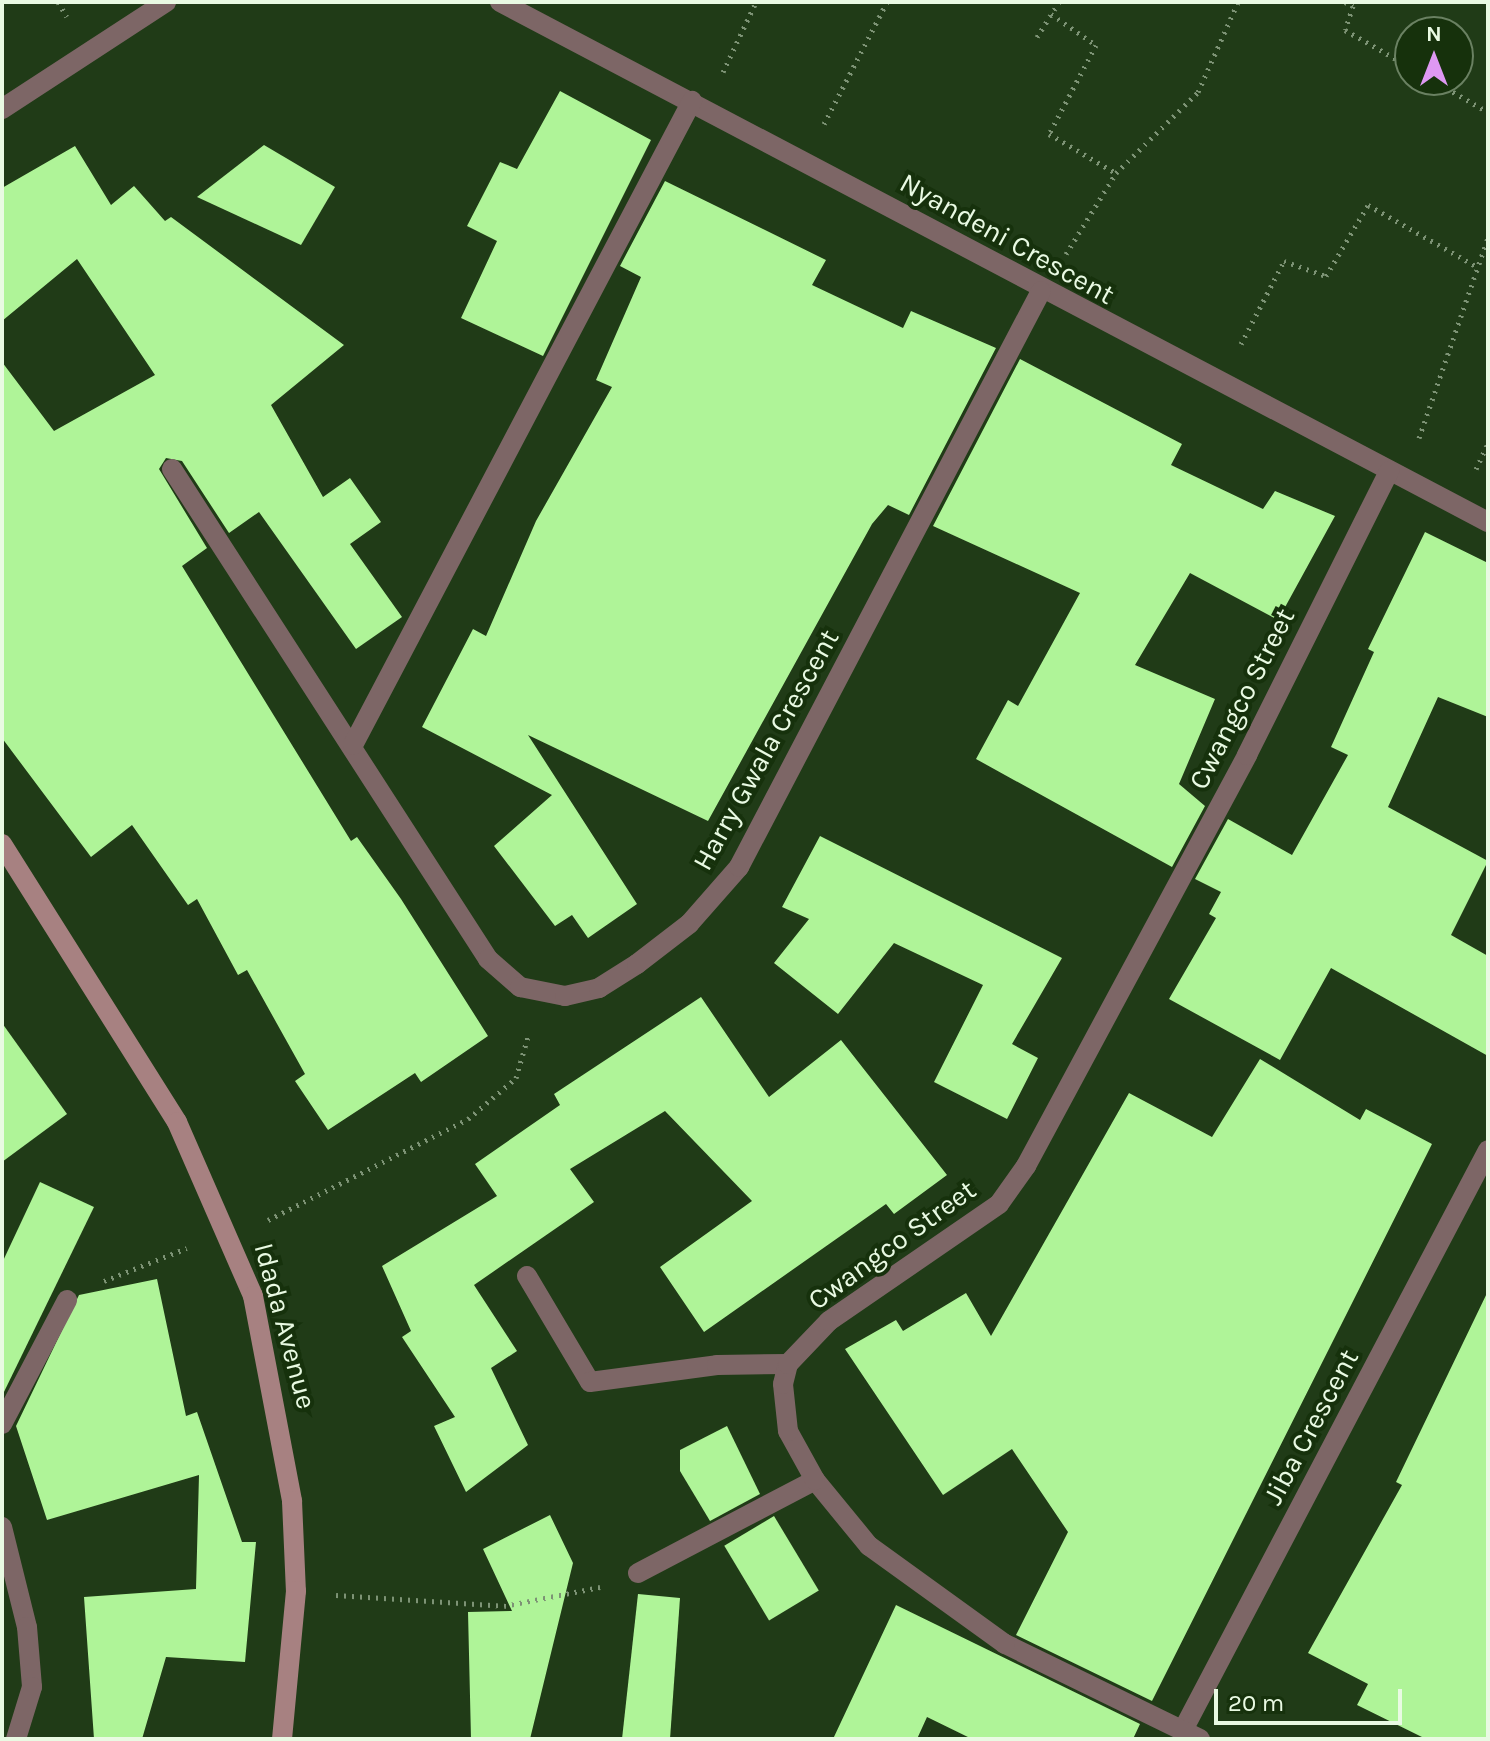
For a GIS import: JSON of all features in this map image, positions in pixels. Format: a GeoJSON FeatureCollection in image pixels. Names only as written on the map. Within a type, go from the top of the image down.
{"type":"FeatureCollection","features":[{"type":"Feature","properties":{"kind":"street"},"geometry":{"type":"LineString","coordinates":[[2,109],[166,2]]}},
{"type":"Feature","properties":{"kind":"street","name":"Nyandeni Crescent"},"geometry":{"type":"LineString","coordinates":[[500,2],[806,161],[1041,291],[1488,522]]}},
{"type":"Feature","properties":{"kind":"street"},"geometry":{"type":"LineString","coordinates":[[353,745],[699,105]]}},
{"type":"Feature","properties":{"kind":"street","name":"Harry Gwala Crescent"},"geometry":{"type":"LineString","coordinates":[[540,994],[599,988],[637,964],[689,924],[739,867],[1041,291]]}},
{"type":"Feature","properties":{"kind":"street"},"geometry":{"type":"LineString","coordinates":[[172,469],[353,745],[488,959],[540,994]]}},
{"type":"Feature","properties":{"kind":"street","name":"Cwangco Street"},"geometry":{"type":"LineString","coordinates":[[788,1364],[829,1321],[999,1204],[1026,1166],[1397,476]]}},
{"type":"Feature","properties":{"kind":"street","name":"Idada Avenue"},"geometry":{"type":"LineString","coordinates":[[2,844],[177,1122],[232,1235],[281,1414],[296,1591],[282,1739]]}},
{"type":"Feature","properties":{"kind":"street","name":"Jiba Crescent"},"geometry":{"type":"LineString","coordinates":[[1192,1735],[1488,1150]]}},
{"type":"Feature","properties":{"kind":"street"},"geometry":{"type":"LineString","coordinates":[[527,1276],[590,1382],[788,1364],[782,1403],[815,1480],[869,1546],[915,1585],[1005,1644],[1192,1735]]}},
{"type":"Feature","properties":{"kind":"street"},"geometry":{"type":"LineString","coordinates":[[2,1424],[67,1300]]}},
{"type":"Feature","properties":{"kind":"street"},"geometry":{"type":"LineString","coordinates":[[638,1573],[815,1480]]}},
{"type":"Feature","properties":{"kind":"street"},"geometry":{"type":"LineString","coordinates":[[2,1527],[27,1627],[32,1687],[16,1739]]}},
{"type":"Feature","properties":{"kind":"path"},"geometry":{"type":"LineString","coordinates":[[699,105],[756,2]]}},
{"type":"Feature","properties":{"kind":"path"},"geometry":{"type":"LineString","coordinates":[[806,161],[887,2]]}},
{"type":"Feature","properties":{"kind":"path"},"geometry":{"type":"LineString","coordinates":[[1037,37],[1059,2]]}},
{"type":"Feature","properties":{"kind":"path"},"geometry":{"type":"LineString","coordinates":[[1041,291],[1116,173],[1198,92],[1238,2]]}},
{"type":"Feature","properties":{"kind":"path"},"geometry":{"type":"LineString","coordinates":[[1345,2],[1353,6],[1345,30],[1394,58]]}},
{"type":"Feature","properties":{"kind":"path"},"geometry":{"type":"LineString","coordinates":[[1051,14],[1096,45],[1049,134],[1116,173]]}},
{"type":"Feature","properties":{"kind":"path"},"geometry":{"type":"LineString","coordinates":[[1460,96],[1488,112]]}},
{"type":"Feature","properties":{"kind":"path"},"geometry":{"type":"LineString","coordinates":[[1216,382],[1284,261],[1326,276],[1368,205],[1476,266]]}},
{"type":"Feature","properties":{"kind":"path"},"geometry":{"type":"LineString","coordinates":[[1397,476],[1488,238]]}},
{"type":"Feature","properties":{"kind":"path"},"geometry":{"type":"LineString","coordinates":[[67,1300],[141,1260],[232,1235],[468,1119],[516,1078],[540,994]]}},
{"type":"Feature","properties":{"kind":"path"},"geometry":{"type":"LineString","coordinates":[[296,1591],[504,1606],[546,1603],[638,1573]]}},
{"type":"Feature","properties":{"kind":"building"},"geometry":{"type":"Polygon","coordinates":[[[560,91],[651,140],[543,356],[461,318],[497,241],[467,226],[500,162],[517,169],[560,91]]]}},
{"type":"Feature","properties":{"kind":"building"},"geometry":{"type":"Polygon","coordinates":[[[264,145],[335,187],[301,245],[197,197],[264,145]]]}},
{"type":"Feature","properties":{"kind":"building"},"geometry":{"type":"Polygon","coordinates":[[[75,146],[111,205],[134,186],[165,221],[171,217],[344,345],[271,405],[323,497],[350,478],[381,522],[350,544],[402,617],[356,649],[259,512],[229,533],[182,461],[166,458],[159,469],[207,548],[182,566],[351,841],[357,837],[401,899],[488,1036],[421,1082],[415,1073],[328,1130],[295,1081],[305,1074],[247,970],[238,975],[197,899],[188,905],[132,825],[91,857],[2,738],[2,362],[54,431],[155,375],[77,259],[2,321],[2,188],[75,146]]]}},
{"type":"Feature","properties":{"kind":"building"},"geometry":{"type":"Polygon","coordinates":[[[665,181],[826,260],[812,285],[903,328],[911,311],[996,348],[909,515],[888,505],[872,524],[708,821],[528,735],[637,904],[588,938],[572,915],[555,926],[494,846],[552,795],[422,727],[473,629],[486,636],[536,521],[612,387],[596,380],[641,277],[620,266],[665,181]]]}},
{"type":"Feature","properties":{"kind":"building"},"geometry":{"type":"Polygon","coordinates":[[[1020,359],[1182,444],[1171,465],[1263,509],[1275,491],[1335,516],[1278,620],[1190,573],[1135,665],[1215,699],[1179,784],[1205,806],[1172,867],[976,759],[1008,700],[1018,706],[1080,593],[933,526],[1020,359]]]}},
{"type":"Feature","properties":{"kind":"building"},"geometry":{"type":"Polygon","coordinates":[[[1425,532],[1488,563],[1488,717],[1438,697],[1388,807],[1488,861],[1451,935],[1488,956],[1488,1056],[1331,968],[1280,1060],[1169,999],[1216,918],[1209,914],[1221,892],[1195,879],[1228,819],[1292,855],[1348,755],[1331,747],[1374,652],[1368,649],[1425,532]]]}},
{"type":"Feature","properties":{"kind":"building"},"geometry":{"type":"Polygon","coordinates":[[[820,836],[1062,958],[1012,1044],[1038,1058],[1007,1119],[934,1082],[983,985],[894,943],[838,1014],[774,963],[809,919],[782,907],[820,836]]]}},
{"type":"Feature","properties":{"kind":"building"},"geometry":{"type":"Polygon","coordinates":[[[701,997],[769,1097],[841,1040],[947,1175],[894,1214],[886,1204],[704,1332],[660,1267],[752,1201],[665,1111],[570,1169],[594,1202],[474,1285],[517,1351],[491,1368],[528,1445],[466,1492],[434,1426],[455,1417],[402,1337],[411,1331],[382,1266],[497,1196],[475,1164],[560,1105],[554,1094],[701,997]]]}},
{"type":"Feature","properties":{"kind":"building"},"geometry":{"type":"Polygon","coordinates":[[[2,1023],[67,1114],[2,1162],[2,1023]]]}},
{"type":"Feature","properties":{"kind":"building"},"geometry":{"type":"Polygon","coordinates":[[[1260,1059],[1360,1120],[1366,1109],[1432,1144],[1152,1701],[1016,1635],[1068,1532],[1012,1449],[943,1495],[845,1349],[896,1320],[903,1331],[966,1293],[991,1336],[1129,1093],[1212,1137],[1260,1059]]]}},
{"type":"Feature","properties":{"kind":"building"},"geometry":{"type":"Polygon","coordinates":[[[40,1182],[94,1207],[2,1396],[2,1263],[40,1182]]]}},
{"type":"Feature","properties":{"kind":"building"},"geometry":{"type":"Polygon","coordinates":[[[157,1279],[186,1416],[197,1412],[242,1542],[256,1542],[245,1662],[166,1657],[142,1739],[94,1739],[84,1597],[196,1589],[199,1475],[47,1520],[16,1426],[79,1295],[157,1279]]]}},
{"type":"Feature","properties":{"kind":"building"},"geometry":{"type":"Polygon","coordinates":[[[1488,1291],[1488,1739],[1426,1739],[1357,1705],[1368,1684],[1308,1653],[1402,1485],[1396,1482],[1488,1291]]]}},
{"type":"Feature","properties":{"kind":"building"},"geometry":{"type":"Polygon","coordinates":[[[727,1426],[760,1494],[710,1521],[680,1471],[680,1450],[727,1426]]]}},
{"type":"Feature","properties":{"kind":"building"},"geometry":{"type":"Polygon","coordinates":[[[550,1515],[573,1563],[530,1739],[471,1739],[468,1612],[512,1611],[483,1549],[550,1515]]]}},
{"type":"Feature","properties":{"kind":"building"},"geometry":{"type":"Polygon","coordinates":[[[774,1516],[819,1591],[769,1620],[724,1546],[774,1516]]]}},
{"type":"Feature","properties":{"kind":"building"},"geometry":{"type":"Polygon","coordinates":[[[638,1594],[680,1598],[670,1739],[622,1739],[638,1594]]]}},
{"type":"Feature","properties":{"kind":"building"},"geometry":{"type":"Polygon","coordinates":[[[896,1605],[1140,1724],[1133,1739],[972,1739],[927,1717],[917,1739],[833,1739],[896,1605]]]}}]}
